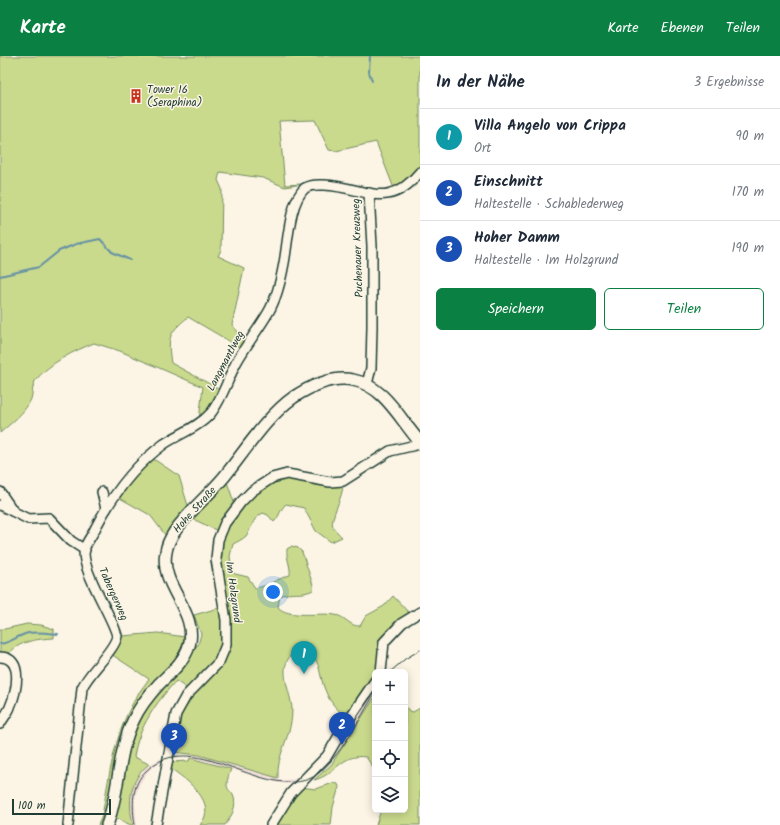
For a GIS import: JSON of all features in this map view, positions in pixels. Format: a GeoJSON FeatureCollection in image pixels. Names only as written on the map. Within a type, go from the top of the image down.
{"type":"FeatureCollection","features":[{"type":"Feature","properties":{"kind":"main road","name":"Hohe Straße"},"geometry":{"type":"LineString","coordinates":[[106,825],[114,799],[123,747],[133,720],[146,700],[183,658],[190,642],[188,618],[169,581],[166,571],[166,553],[174,532],[205,499],[258,434],[290,401],[312,387],[335,380],[352,380],[367,384],[382,396],[420,443]]}},
{"type":"Feature","properties":{"kind":"street"},"geometry":{"type":"LineString","coordinates":[[368,193],[385,196],[395,194],[406,186],[420,172]]}},
{"type":"Feature","properties":{"kind":"street","name":"Puchenauer Kreuzweg"},"geometry":{"type":"LineString","coordinates":[[295,204],[303,190],[312,185],[343,187],[368,193],[372,246],[372,327],[371,368],[367,384]]}},
{"type":"Feature","properties":{"kind":"street","name":"Langmantlweg"},"geometry":{"type":"LineString","coordinates":[[106,508],[128,477],[144,460],[168,441],[208,416],[214,408],[243,351],[266,317],[274,301],[282,273],[295,204]]}},
{"type":"Feature","properties":{"kind":"street","name":"Im Holzgrund"},"geometry":{"type":"LineString","coordinates":[[156,825],[176,714],[186,696],[219,662],[226,645],[226,620],[216,559],[218,540],[225,523],[241,502],[252,491],[272,478],[287,474],[330,482],[343,481],[392,450],[420,443]]}},
{"type":"Feature","properties":{"kind":"street"},"geometry":{"type":"LineString","coordinates":[[0,492],[14,513]]}},
{"type":"Feature","properties":{"kind":"street"},"geometry":{"type":"LineString","coordinates":[[0,505],[28,519],[49,518],[71,541],[84,550],[106,508],[102,492]]}},
{"type":"Feature","properties":{"kind":"street","name":"Tabergerweg"},"geometry":{"type":"LineString","coordinates":[[68,825],[82,688],[90,673],[112,647],[117,636],[94,586],[84,550]]}},
{"type":"Feature","properties":{"kind":"street"},"geometry":{"type":"LineString","coordinates":[[381,669],[384,642],[402,623],[420,612]]}},
{"type":"Feature","properties":{"kind":"street"},"geometry":{"type":"LineString","coordinates":[[0,657],[12,661],[15,665],[16,674],[10,706],[0,724]]}},
{"type":"Feature","properties":{"kind":"street"},"geometry":{"type":"LineString","coordinates":[[271,825],[291,793],[327,756],[347,722],[372,685]]}},
{"type":"Feature","properties":{"kind":"shaded area"},"geometry":{"type":"Polygon","coordinates":[[[372,694],[372,702],[344,744],[341,742],[372,694]]]}},
{"type":"Feature","properties":{"kind":"shaded area"},"geometry":{"type":"Polygon","coordinates":[[[190,753],[283,780],[304,778],[297,784],[278,783],[205,761],[190,758],[190,753]]]}},
{"type":"Feature","properties":{"kind":"shaded area"},"geometry":{"type":"Polygon","coordinates":[[[167,755],[167,759],[150,769],[139,785],[135,800],[137,825],[133,825],[130,795],[136,780],[147,766],[167,755]]]}},
{"type":"Feature","properties":{"kind":"green space"},"geometry":{"type":"Polygon","coordinates":[[[0,56],[420,56],[420,167],[414,176],[395,191],[376,142],[336,151],[329,150],[315,120],[279,121],[285,185],[302,184],[285,187],[263,178],[220,172],[218,180],[222,189],[221,250],[218,256],[244,268],[232,325],[246,341],[241,348],[188,317],[177,327],[171,336],[169,347],[171,363],[219,389],[208,413],[199,420],[203,387],[120,351],[94,343],[62,358],[47,369],[35,381],[31,399],[25,409],[0,433],[0,56]]]}},
{"type":"Feature","properties":{"kind":"green space"},"geometry":{"type":"Polygon","coordinates":[[[152,458],[179,476],[189,509],[166,536],[150,515],[118,497],[132,477],[152,458]]]}},
{"type":"Feature","properties":{"kind":"green space"},"geometry":{"type":"Polygon","coordinates":[[[280,477],[343,483],[343,489],[332,523],[333,527],[342,537],[331,542],[316,531],[304,508],[286,504],[274,522],[268,515],[263,513],[259,515],[246,536],[233,544],[230,556],[232,571],[235,574],[248,577],[255,588],[290,575],[287,549],[292,546],[298,548],[302,552],[313,585],[313,590],[305,593],[280,596],[278,607],[283,611],[296,614],[335,615],[342,617],[353,625],[360,626],[366,616],[384,606],[393,596],[410,614],[393,628],[379,669],[372,669],[372,681],[347,718],[330,700],[314,657],[309,654],[290,656],[285,669],[285,675],[291,702],[292,718],[279,760],[278,778],[199,755],[172,752],[181,708],[224,655],[219,540],[248,497],[280,477]]]}},
{"type":"Feature","properties":{"kind":"green space"},"geometry":{"type":"Polygon","coordinates":[[[227,482],[235,505],[218,531],[193,519],[227,482]]]}},
{"type":"Feature","properties":{"kind":"green space"},"geometry":{"type":"Polygon","coordinates":[[[222,607],[222,654],[189,690],[176,681],[155,706],[144,725],[136,746],[134,757],[149,764],[142,770],[134,784],[131,800],[131,816],[133,825],[115,818],[132,739],[143,714],[156,696],[186,665],[196,646],[198,645],[201,634],[194,615],[222,607]]]}},
{"type":"Feature","properties":{"kind":"green space"},"geometry":{"type":"Polygon","coordinates":[[[27,624],[41,625],[54,629],[54,638],[28,642],[12,650],[8,655],[0,654],[0,630],[27,624]]]}},
{"type":"Feature","properties":{"kind":"green space"},"geometry":{"type":"Polygon","coordinates":[[[158,633],[185,637],[180,654],[147,692],[103,825],[98,825],[102,816],[116,744],[129,711],[149,679],[111,654],[122,636],[158,633]]]}},
{"type":"Feature","properties":{"kind":"green space"},"geometry":{"type":"Polygon","coordinates":[[[372,702],[372,766],[366,757],[350,758],[328,774],[314,780],[331,765],[372,702]]]}},
{"type":"Feature","properties":{"kind":"green space"},"geometry":{"type":"Polygon","coordinates":[[[420,708],[420,825],[376,825],[380,813],[408,813],[408,710],[413,712],[420,708]]]}},
{"type":"Feature","properties":{"kind":"green space"},"geometry":{"type":"Polygon","coordinates":[[[190,758],[231,769],[227,787],[233,795],[235,803],[231,815],[225,825],[200,825],[205,817],[206,808],[203,800],[185,779],[170,768],[171,762],[189,761],[190,758]]]}},
{"type":"Feature","properties":{"kind":"green space"},"geometry":{"type":"Polygon","coordinates":[[[333,783],[338,784],[339,787],[333,807],[331,825],[274,825],[300,787],[316,789],[333,783]]]}},
{"type":"Feature","properties":{"kind":"waterway"},"geometry":{"type":"LineString","coordinates":[[370,56],[369,72],[372,81]]}},
{"type":"Feature","properties":{"kind":"waterway"},"geometry":{"type":"LineString","coordinates":[[0,276],[39,267],[59,251],[76,244],[100,239],[112,252],[130,260]]}},
{"type":"Feature","properties":{"kind":"waterway"},"geometry":{"type":"LineString","coordinates":[[0,644],[29,633],[41,632],[58,634]]}},
{"type":"Feature","properties":{"kind":"tram line"},"geometry":{"type":"LineString","coordinates":[[393,669],[405,659],[420,650]]}},
{"type":"Feature","properties":{"kind":"tram line"},"geometry":{"type":"LineString","coordinates":[[135,825],[133,811],[135,789],[146,771],[164,759],[184,756],[205,759],[269,779],[289,782],[309,779],[318,774],[337,754],[372,698]]}},
{"type":"Feature","properties":{"kind":"place","name":"Tower 16 (Seraphina)"},"geometry":{"type":"Point","coordinates":[136,96]}},
{"type":"Feature","properties":{"kind":"place","name":"Villa Angelo von Crippa"},"geometry":{"type":"Point","coordinates":[304,674]}},
{"type":"Feature","properties":{"kind":"place","name":"Einschnitt"},"geometry":{"type":"Point","coordinates":[342,745]}},
{"type":"Feature","properties":{"kind":"place","name":"Hoher Damm"},"geometry":{"type":"Point","coordinates":[174,756]}}]}
